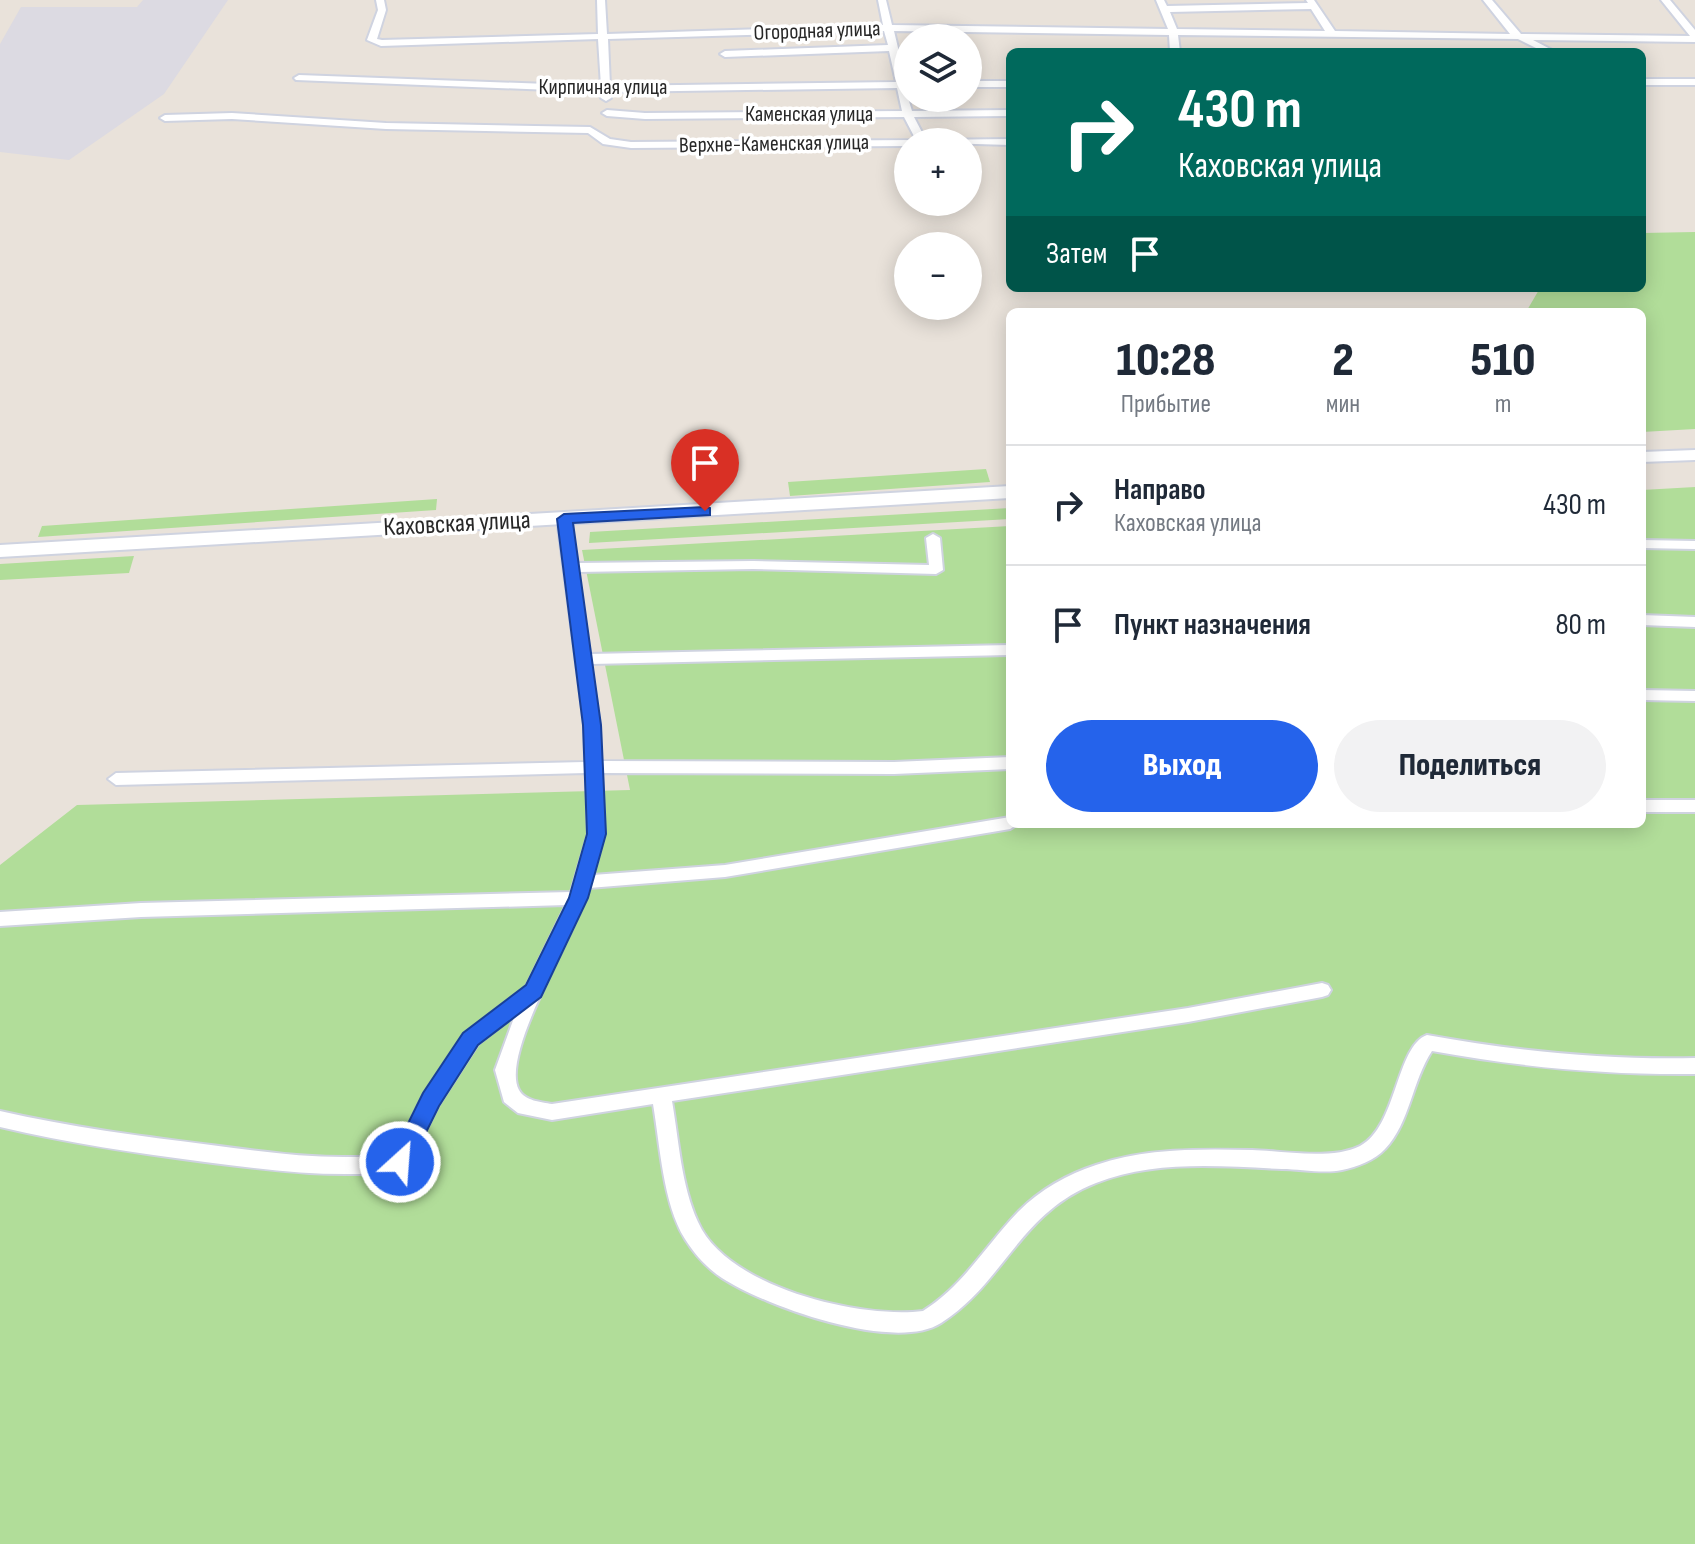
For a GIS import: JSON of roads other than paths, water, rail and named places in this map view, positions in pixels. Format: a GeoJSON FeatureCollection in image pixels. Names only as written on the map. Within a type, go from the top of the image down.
{"type":"FeatureCollection","features":[{"type":"Feature","properties":{"kind":"main road"},"geometry":{"type":"LineString","coordinates":[[1646,457],[1695,455]]}},
{"type":"Feature","properties":{"kind":"main road","name":"Каховская улица"},"geometry":{"type":"LineString","coordinates":[[0,551],[1006,492]]}},
{"type":"Feature","properties":{"kind":"street","name":"Огородная улица"},"geometry":{"type":"LineString","coordinates":[[380,0],[382,10],[372,39],[388,43],[888,28],[1333,36],[1695,38]]}},
{"type":"Feature","properties":{"kind":"street"},"geometry":{"type":"LineString","coordinates":[[165,118],[232,116],[389,126],[590,130],[607,113],[601,0]]}},
{"type":"Feature","properties":{"kind":"street"},"geometry":{"type":"LineString","coordinates":[[882,0],[894,57]]}},
{"type":"Feature","properties":{"kind":"street"},"geometry":{"type":"LineString","coordinates":[[1487,0],[1516,35],[1543,48]]}},
{"type":"Feature","properties":{"kind":"street"},"geometry":{"type":"LineString","coordinates":[[1665,0],[1695,38]]}},
{"type":"Feature","properties":{"kind":"street"},"geometry":{"type":"LineString","coordinates":[[1175,48],[1162,4],[1312,3],[1333,36]]}},
{"type":"Feature","properties":{"kind":"street"},"geometry":{"type":"LineString","coordinates":[[725,54],[891,48]]}},
{"type":"Feature","properties":{"kind":"street","name":"Кирпичная улица"},"geometry":{"type":"LineString","coordinates":[[299,78],[606,89],[894,85]]}},
{"type":"Feature","properties":{"kind":"street"},"geometry":{"type":"LineString","coordinates":[[1646,82],[1695,82]]}},
{"type":"Feature","properties":{"kind":"street"},"geometry":{"type":"LineString","coordinates":[[982,84],[1006,84]]}},
{"type":"Feature","properties":{"kind":"street","name":"Каменская улица"},"geometry":{"type":"LineString","coordinates":[[607,113],[645,116],[1006,113]]}},
{"type":"Feature","properties":{"kind":"street"},"geometry":{"type":"LineString","coordinates":[[908,114],[915,128]]}},
{"type":"Feature","properties":{"kind":"street","name":"Верхне-Каменская улица"},"geometry":{"type":"LineString","coordinates":[[590,130],[607,142],[631,145],[894,141]]}},
{"type":"Feature","properties":{"kind":"street","name":"Верхне-Каменская улица"},"geometry":{"type":"LineString","coordinates":[[982,142],[1006,142]]}},
{"type":"Feature","properties":{"kind":"street"},"geometry":{"type":"LineString","coordinates":[[564,519],[595,767],[596,834],[580,890],[533,991],[504,1070],[511,1096],[525,1107],[552,1112],[1188,1015],[1322,990]]}},
{"type":"Feature","properties":{"kind":"street"},"geometry":{"type":"LineString","coordinates":[[569,568],[753,565],[936,570],[933,538]]}},
{"type":"Feature","properties":{"kind":"street"},"geometry":{"type":"LineString","coordinates":[[1646,544],[1695,545]]}},
{"type":"Feature","properties":{"kind":"street"},"geometry":{"type":"LineString","coordinates":[[1646,620],[1695,622]]}},
{"type":"Feature","properties":{"kind":"street"},"geometry":{"type":"LineString","coordinates":[[583,659],[1006,650]]}},
{"type":"Feature","properties":{"kind":"street"},"geometry":{"type":"LineString","coordinates":[[1646,695],[1695,696]]}},
{"type":"Feature","properties":{"kind":"street"},"geometry":{"type":"LineString","coordinates":[[116,779],[595,767],[894,768],[1006,763]]}},
{"type":"Feature","properties":{"kind":"street"},"geometry":{"type":"LineString","coordinates":[[1646,806],[1695,806]]}},
{"type":"Feature","properties":{"kind":"street"},"geometry":{"type":"LineString","coordinates":[[0,919],[580,890],[725,871],[1006,824]]}},
{"type":"Feature","properties":{"kind":"street"},"geometry":{"type":"LineString","coordinates":[[0,1119],[75,1137],[310,1167],[373,1167],[400,1162],[431,1100],[471,1039],[533,991]]}},
{"type":"Feature","properties":{"kind":"street"},"geometry":{"type":"LineString","coordinates":[[661,1095],[692,1232],[729,1274],[768,1293],[854,1320],[925,1322],[957,1299],[992,1262],[1022,1221],[1063,1190],[1097,1173],[1150,1160],[1341,1162],[1370,1151],[1385,1135],[1416,1056],[1427,1043],[1517,1059],[1638,1068],[1695,1066]]}}]}
